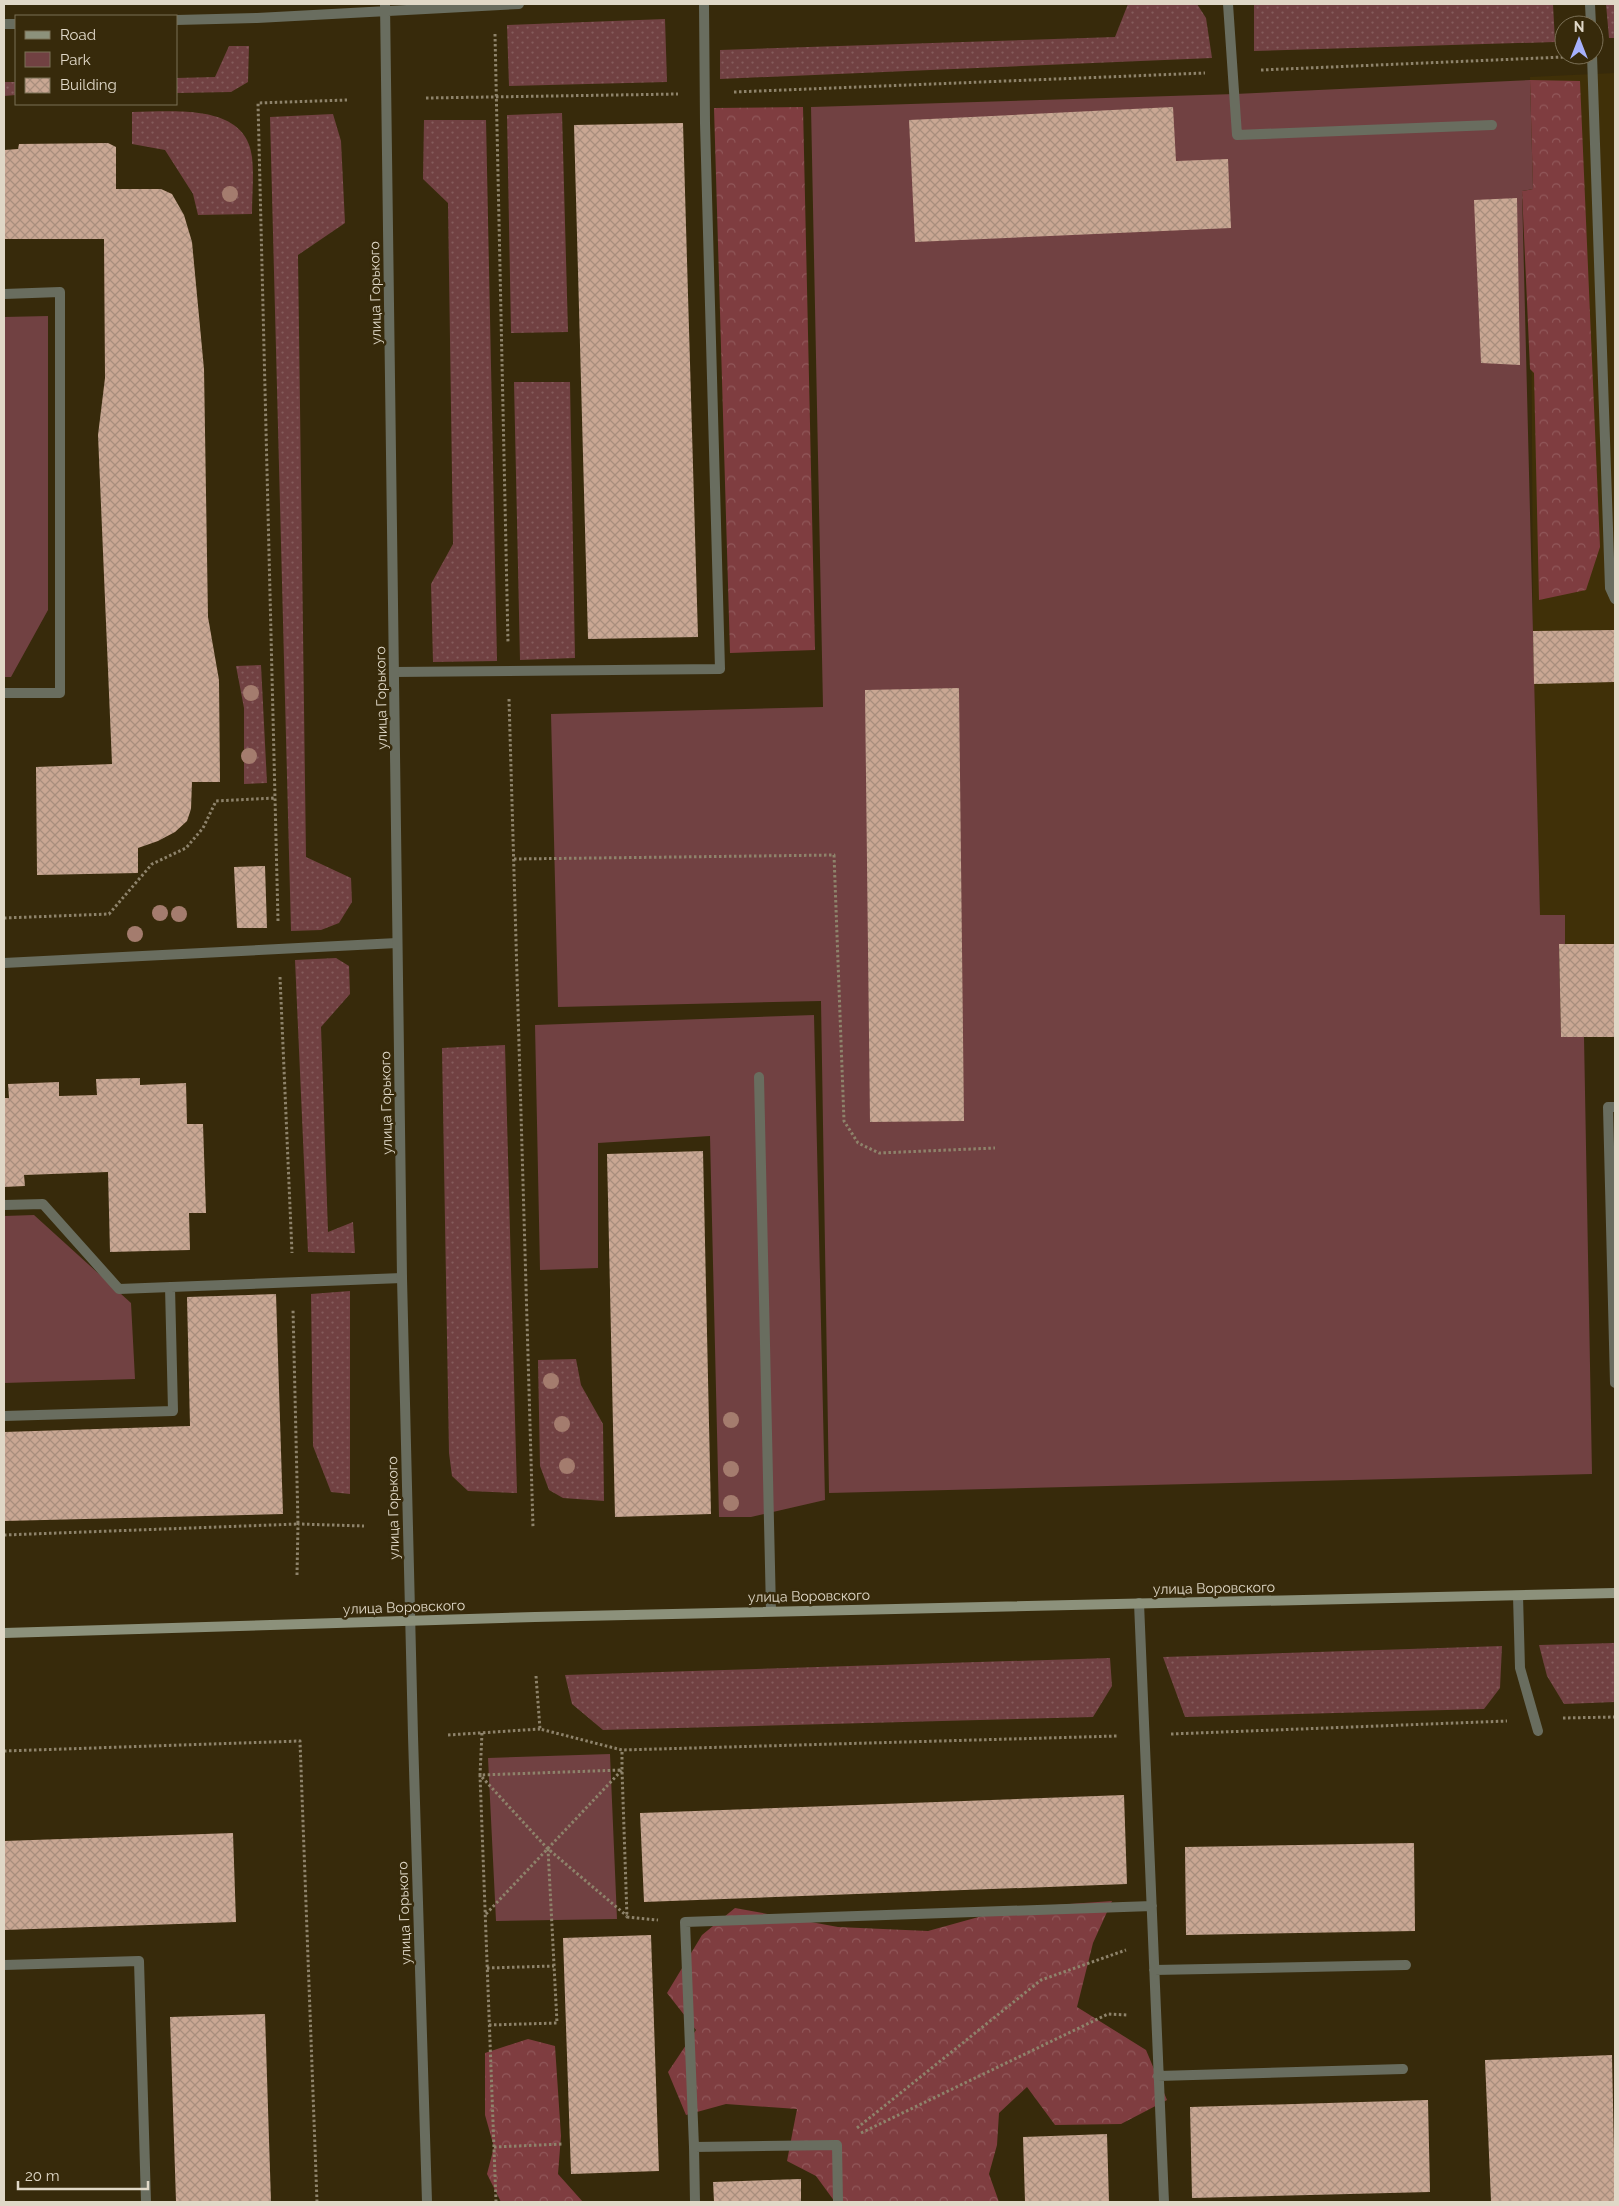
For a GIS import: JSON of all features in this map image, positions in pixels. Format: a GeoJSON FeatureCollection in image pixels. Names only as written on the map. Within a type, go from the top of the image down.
{"type":"FeatureCollection","features":[{"type":"Feature","properties":{"kind":"main road","name":"улица Воровского"},"geometry":{"type":"LineString","coordinates":[[4,1633],[771,1611],[1615,1593]]}},
{"type":"Feature","properties":{"kind":"street"},"geometry":{"type":"LineString","coordinates":[[178,20],[257,18],[386,7],[519,4]]}},
{"type":"Feature","properties":{"kind":"street"},"geometry":{"type":"LineString","coordinates":[[394,672],[720,668],[704,4]]}},
{"type":"Feature","properties":{"kind":"street"},"geometry":{"type":"LineString","coordinates":[[1228,4],[1237,135],[1492,125]]}},
{"type":"Feature","properties":{"kind":"street","name":"улица Горького"},"geometry":{"type":"LineString","coordinates":[[386,7],[402,1278],[427,2202]]}},
{"type":"Feature","properties":{"kind":"street"},"geometry":{"type":"LineString","coordinates":[[1592,65],[1610,588],[1615,599]]}},
{"type":"Feature","properties":{"kind":"street"},"geometry":{"type":"LineString","coordinates":[[4,294],[60,292],[60,693],[4,693]]}},
{"type":"Feature","properties":{"kind":"street"},"geometry":{"type":"LineString","coordinates":[[4,963],[397,943]]}},
{"type":"Feature","properties":{"kind":"street"},"geometry":{"type":"LineString","coordinates":[[759,1077],[771,1611]]}},
{"type":"Feature","properties":{"kind":"street"},"geometry":{"type":"LineString","coordinates":[[1615,1107],[1608,1107],[1615,1383]]}},
{"type":"Feature","properties":{"kind":"street"},"geometry":{"type":"LineString","coordinates":[[4,1205],[43,1204],[119,1288],[402,1278]]}},
{"type":"Feature","properties":{"kind":"street"},"geometry":{"type":"LineString","coordinates":[[4,1416],[173,1410],[170,1287]]}},
{"type":"Feature","properties":{"kind":"street"},"geometry":{"type":"LineString","coordinates":[[1518,1596],[1520,1668],[1538,1731]]}},
{"type":"Feature","properties":{"kind":"street"},"geometry":{"type":"LineString","coordinates":[[1139,1603],[1164,2202]]}},
{"type":"Feature","properties":{"kind":"street"},"geometry":{"type":"LineString","coordinates":[[695,2202],[686,1922],[1152,1906]]}},
{"type":"Feature","properties":{"kind":"street"},"geometry":{"type":"LineString","coordinates":[[4,1965],[138,1961],[146,2202]]}},
{"type":"Feature","properties":{"kind":"street"},"geometry":{"type":"LineString","coordinates":[[1154,1970],[1406,1965]]}},
{"type":"Feature","properties":{"kind":"street"},"geometry":{"type":"LineString","coordinates":[[1158,2076],[1403,2069]]}},
{"type":"Feature","properties":{"kind":"street"},"geometry":{"type":"LineString","coordinates":[[694,2147],[837,2144],[838,2202]]}},
{"type":"Feature","properties":{"kind":"path"},"geometry":{"type":"LineString","coordinates":[[495,27],[508,671],[533,1528]]}},
{"type":"Feature","properties":{"kind":"path"},"geometry":{"type":"LineString","coordinates":[[426,98],[705,94],[1554,57]]}},
{"type":"Feature","properties":{"kind":"path"},"geometry":{"type":"LineString","coordinates":[[297,1575],[298,1524],[293,1283],[279,948],[258,103],[347,100]]}},
{"type":"Feature","properties":{"kind":"path"},"geometry":{"type":"LineString","coordinates":[[4,918],[109,914],[152,864],[186,848],[203,828],[216,801],[275,798]]}},
{"type":"Feature","properties":{"kind":"path"},"geometry":{"type":"LineString","coordinates":[[514,860],[834,855],[844,1121],[858,1143],[879,1153],[995,1148]]}},
{"type":"Feature","properties":{"kind":"path"},"geometry":{"type":"LineString","coordinates":[[4,1535],[298,1524],[364,1526]]}},
{"type":"Feature","properties":{"kind":"path"},"geometry":{"type":"LineString","coordinates":[[536,1676],[540,1729]]}},
{"type":"Feature","properties":{"kind":"path"},"geometry":{"type":"LineString","coordinates":[[448,1735],[540,1729],[622,1750],[1145,1735],[1615,1717]]}},
{"type":"Feature","properties":{"kind":"path"},"geometry":{"type":"LineString","coordinates":[[482,1733],[480,1775],[496,2202]]}},
{"type":"Feature","properties":{"kind":"path"},"geometry":{"type":"LineString","coordinates":[[4,1751],[300,1741],[317,2202]]}},
{"type":"Feature","properties":{"kind":"path"},"geometry":{"type":"LineString","coordinates":[[622,1750],[628,1916]]}},
{"type":"Feature","properties":{"kind":"path"},"geometry":{"type":"LineString","coordinates":[[480,1775],[622,1770]]}},
{"type":"Feature","properties":{"kind":"path"},"geometry":{"type":"LineString","coordinates":[[485,1914],[622,1770]]}},
{"type":"Feature","properties":{"kind":"path"},"geometry":{"type":"LineString","coordinates":[[480,1775],[548,1848],[628,1916],[686,1922]]}},
{"type":"Feature","properties":{"kind":"path"},"geometry":{"type":"LineString","coordinates":[[489,2026],[557,2023],[548,1848]]}},
{"type":"Feature","properties":{"kind":"path"},"geometry":{"type":"LineString","coordinates":[[837,2144],[1041,1980],[1153,1940]]}},
{"type":"Feature","properties":{"kind":"path"},"geometry":{"type":"LineString","coordinates":[[487,1968],[554,1966]]}},
{"type":"Feature","properties":{"kind":"path"},"geometry":{"type":"LineString","coordinates":[[837,2144],[1108,2014],[1156,2016]]}},
{"type":"Feature","properties":{"kind":"path"},"geometry":{"type":"LineString","coordinates":[[494,2147],[563,2144]]}},
{"type":"Feature","properties":{"kind":"shaded area"},"geometry":{"type":"Polygon","coordinates":[[[1615,73],[1615,630],[1533,631],[1530,77],[1615,73]]]}},
{"type":"Feature","properties":{"kind":"shaded area"},"geometry":{"type":"Polygon","coordinates":[[[1615,682],[1615,944],[1565,944],[1540,915],[1534,684],[1615,682]]]}},
{"type":"Feature","properties":{"kind":"green space"},"geometry":{"type":"Polygon","coordinates":[[[1128,4],[1197,4],[1206,18],[1212,58],[720,79],[720,50],[1115,37],[1128,4]]]}},
{"type":"Feature","properties":{"kind":"green space"},"geometry":{"type":"Polygon","coordinates":[[[1254,4],[1553,4],[1554,42],[1254,51],[1254,4]]]}},
{"type":"Feature","properties":{"kind":"green space"},"geometry":{"type":"Polygon","coordinates":[[[1606,4],[1615,4],[1615,38],[1609,38],[1606,4]]]}},
{"type":"Feature","properties":{"kind":"green space"},"geometry":{"type":"Polygon","coordinates":[[[665,19],[667,82],[509,86],[507,25],[665,19]]]}},
{"type":"Feature","properties":{"kind":"green space"},"geometry":{"type":"Polygon","coordinates":[[[229,46],[249,46],[248,82],[231,92],[178,93],[178,78],[215,77],[229,46]]]}},
{"type":"Feature","properties":{"kind":"green space"},"geometry":{"type":"Polygon","coordinates":[[[1530,80],[1580,81],[1600,547],[1586,590],[1539,600],[1534,373],[1530,369],[1522,191],[1533,189],[1530,80]]]}},
{"type":"Feature","properties":{"kind":"green space"},"geometry":{"type":"Polygon","coordinates":[[[1530,80],[1533,189],[1522,191],[1540,915],[1565,915],[1565,944],[1559,945],[1561,1036],[1584,1037],[1592,1474],[829,1493],[821,1001],[558,1007],[551,714],[823,707],[811,107],[1235,94],[1530,80]]]}},
{"type":"Feature","properties":{"kind":"green space"},"geometry":{"type":"Polygon","coordinates":[[[4,82],[15,82],[15,95],[4,96],[4,82]]]}},
{"type":"Feature","properties":{"kind":"green space"},"geometry":{"type":"Polygon","coordinates":[[[803,107],[815,650],[730,653],[714,108],[803,107]]]}},
{"type":"Feature","properties":{"kind":"green space"},"geometry":{"type":"Polygon","coordinates":[[[166,111],[204,114],[222,119],[236,127],[247,139],[252,157],[252,214],[198,215],[193,194],[165,150],[132,144],[132,112],[166,111]]]}},
{"type":"Feature","properties":{"kind":"green space"},"geometry":{"type":"Polygon","coordinates":[[[562,113],[568,332],[511,333],[507,115],[562,113]]]}},
{"type":"Feature","properties":{"kind":"green space"},"geometry":{"type":"Polygon","coordinates":[[[333,114],[341,141],[345,223],[298,255],[306,857],[351,878],[352,902],[339,923],[321,930],[291,931],[270,117],[333,114]]]}},
{"type":"Feature","properties":{"kind":"green space"},"geometry":{"type":"Polygon","coordinates":[[[424,120],[486,120],[497,661],[433,662],[431,584],[453,544],[448,203],[423,179],[424,120]]]}},
{"type":"Feature","properties":{"kind":"green space"},"geometry":{"type":"Polygon","coordinates":[[[48,316],[48,610],[11,677],[4,677],[4,317],[48,316]]]}},
{"type":"Feature","properties":{"kind":"green space"},"geometry":{"type":"Polygon","coordinates":[[[514,382],[570,382],[575,658],[520,660],[514,382]]]}},
{"type":"Feature","properties":{"kind":"green space"},"geometry":{"type":"Polygon","coordinates":[[[261,665],[267,783],[244,784],[244,708],[236,666],[261,665]]]}},
{"type":"Feature","properties":{"kind":"green space"},"geometry":{"type":"Polygon","coordinates":[[[336,958],[349,966],[350,994],[321,1027],[328,1232],[353,1222],[355,1253],[308,1252],[295,960],[336,958]]]}},
{"type":"Feature","properties":{"kind":"green space"},"geometry":{"type":"Polygon","coordinates":[[[814,1015],[825,1500],[751,1517],[719,1517],[710,1136],[598,1143],[598,1268],[540,1270],[535,1025],[814,1015]]]}},
{"type":"Feature","properties":{"kind":"green space"},"geometry":{"type":"Polygon","coordinates":[[[505,1045],[517,1493],[468,1491],[452,1476],[449,1453],[442,1048],[505,1045]]]}},
{"type":"Feature","properties":{"kind":"green space"},"geometry":{"type":"Polygon","coordinates":[[[34,1215],[131,1303],[135,1379],[4,1383],[4,1216],[34,1215]]]}},
{"type":"Feature","properties":{"kind":"green space"},"geometry":{"type":"Polygon","coordinates":[[[350,1291],[350,1494],[331,1492],[313,1446],[311,1294],[350,1291]]]}},
{"type":"Feature","properties":{"kind":"green space"},"geometry":{"type":"Polygon","coordinates":[[[576,1359],[581,1385],[603,1424],[604,1501],[563,1498],[549,1490],[540,1466],[538,1360],[576,1359]]]}},
{"type":"Feature","properties":{"kind":"green space"},"geometry":{"type":"Polygon","coordinates":[[[1615,1643],[1615,1702],[1564,1704],[1547,1676],[1539,1645],[1615,1643]]]}},
{"type":"Feature","properties":{"kind":"green space"},"geometry":{"type":"Polygon","coordinates":[[[1502,1646],[1500,1688],[1484,1709],[1185,1717],[1163,1657],[1502,1646]]]}},
{"type":"Feature","properties":{"kind":"green space"},"geometry":{"type":"Polygon","coordinates":[[[1110,1658],[1112,1686],[1093,1717],[603,1730],[572,1704],[565,1675],[1110,1658]]]}},
{"type":"Feature","properties":{"kind":"green space"},"geometry":{"type":"Polygon","coordinates":[[[610,1754],[617,1919],[496,1921],[488,1758],[610,1754]]]}},
{"type":"Feature","properties":{"kind":"green space"},"geometry":{"type":"Polygon","coordinates":[[[1112,1901],[1093,1943],[1077,2007],[1146,2050],[1167,2100],[1121,2124],[1055,2125],[1027,2087],[999,2113],[997,2145],[989,2174],[999,2202],[835,2202],[816,2176],[787,2161],[797,2109],[726,2104],[686,2115],[668,2072],[696,2030],[667,1993],[702,1935],[735,1908],[838,1927],[928,1931],[1011,1908],[1112,1901]]]}},
{"type":"Feature","properties":{"kind":"green space"},"geometry":{"type":"Polygon","coordinates":[[[528,2039],[555,2046],[561,2136],[558,2174],[583,2202],[501,2202],[487,2174],[494,2147],[485,2115],[485,2053],[528,2039]]]}},
{"type":"Feature","properties":{"kind":"building"},"geometry":{"type":"Polygon","coordinates":[[[1173,107],[1176,161],[1228,159],[1231,228],[915,242],[909,120],[1173,107]]]}},
{"type":"Feature","properties":{"kind":"building"},"geometry":{"type":"Polygon","coordinates":[[[683,123],[698,637],[588,639],[574,125],[683,123]]]}},
{"type":"Feature","properties":{"kind":"building"},"geometry":{"type":"Polygon","coordinates":[[[108,143],[116,147],[116,189],[161,189],[172,194],[184,215],[192,242],[204,369],[208,617],[219,680],[220,782],[192,782],[191,809],[187,821],[175,832],[158,841],[138,848],[138,873],[37,875],[36,767],[112,764],[98,435],[105,378],[104,239],[4,239],[4,150],[18,149],[19,144],[108,143]]]}},
{"type":"Feature","properties":{"kind":"building"},"geometry":{"type":"Polygon","coordinates":[[[1517,198],[1520,365],[1481,363],[1474,200],[1517,198]]]}},
{"type":"Feature","properties":{"kind":"building"},"geometry":{"type":"Polygon","coordinates":[[[1615,630],[1615,682],[1534,684],[1533,631],[1615,630]]]}},
{"type":"Feature","properties":{"kind":"building"},"geometry":{"type":"Polygon","coordinates":[[[959,688],[964,1121],[870,1122],[865,690],[959,688]]]}},
{"type":"Feature","properties":{"kind":"building"},"geometry":{"type":"Polygon","coordinates":[[[265,866],[267,928],[237,928],[234,867],[265,866]]]}},
{"type":"Feature","properties":{"kind":"building"},"geometry":{"type":"Polygon","coordinates":[[[1559,944],[1615,944],[1615,1037],[1561,1037],[1559,944]]]}},
{"type":"Feature","properties":{"kind":"building"},"geometry":{"type":"Polygon","coordinates":[[[140,1078],[140,1085],[186,1083],[187,1124],[203,1124],[206,1213],[189,1213],[190,1250],[110,1252],[108,1172],[24,1175],[25,1186],[4,1187],[4,1098],[9,1098],[8,1084],[59,1082],[59,1096],[97,1095],[96,1079],[140,1078]]]}},
{"type":"Feature","properties":{"kind":"building"},"geometry":{"type":"Polygon","coordinates":[[[703,1151],[711,1514],[615,1517],[607,1154],[703,1151]]]}},
{"type":"Feature","properties":{"kind":"building"},"geometry":{"type":"Polygon","coordinates":[[[276,1294],[283,1514],[4,1521],[4,1432],[190,1426],[187,1297],[276,1294]]]}},
{"type":"Feature","properties":{"kind":"building"},"geometry":{"type":"Polygon","coordinates":[[[1124,1795],[1127,1884],[644,1902],[640,1813],[1124,1795]]]}},
{"type":"Feature","properties":{"kind":"building"},"geometry":{"type":"Polygon","coordinates":[[[233,1833],[236,1922],[4,1930],[4,1841],[233,1833]]]}},
{"type":"Feature","properties":{"kind":"building"},"geometry":{"type":"Polygon","coordinates":[[[1414,1843],[1415,1931],[1186,1935],[1185,1847],[1414,1843]]]}},
{"type":"Feature","properties":{"kind":"building"},"geometry":{"type":"Polygon","coordinates":[[[651,1935],[659,2171],[571,2174],[563,1938],[651,1935]]]}},
{"type":"Feature","properties":{"kind":"building"},"geometry":{"type":"Polygon","coordinates":[[[265,2014],[271,2202],[176,2202],[170,2017],[265,2014]]]}},
{"type":"Feature","properties":{"kind":"building"},"geometry":{"type":"Polygon","coordinates":[[[1612,2055],[1615,2202],[1491,2202],[1485,2060],[1612,2055]]]}},
{"type":"Feature","properties":{"kind":"building"},"geometry":{"type":"Polygon","coordinates":[[[1428,2100],[1430,2192],[1192,2198],[1190,2107],[1428,2100]]]}},
{"type":"Feature","properties":{"kind":"building"},"geometry":{"type":"Polygon","coordinates":[[[1107,2134],[1109,2202],[1025,2202],[1023,2137],[1107,2134]]]}},
{"type":"Feature","properties":{"kind":"building"},"geometry":{"type":"Polygon","coordinates":[[[801,2179],[801,2202],[714,2202],[713,2182],[801,2179]]]}}]}
